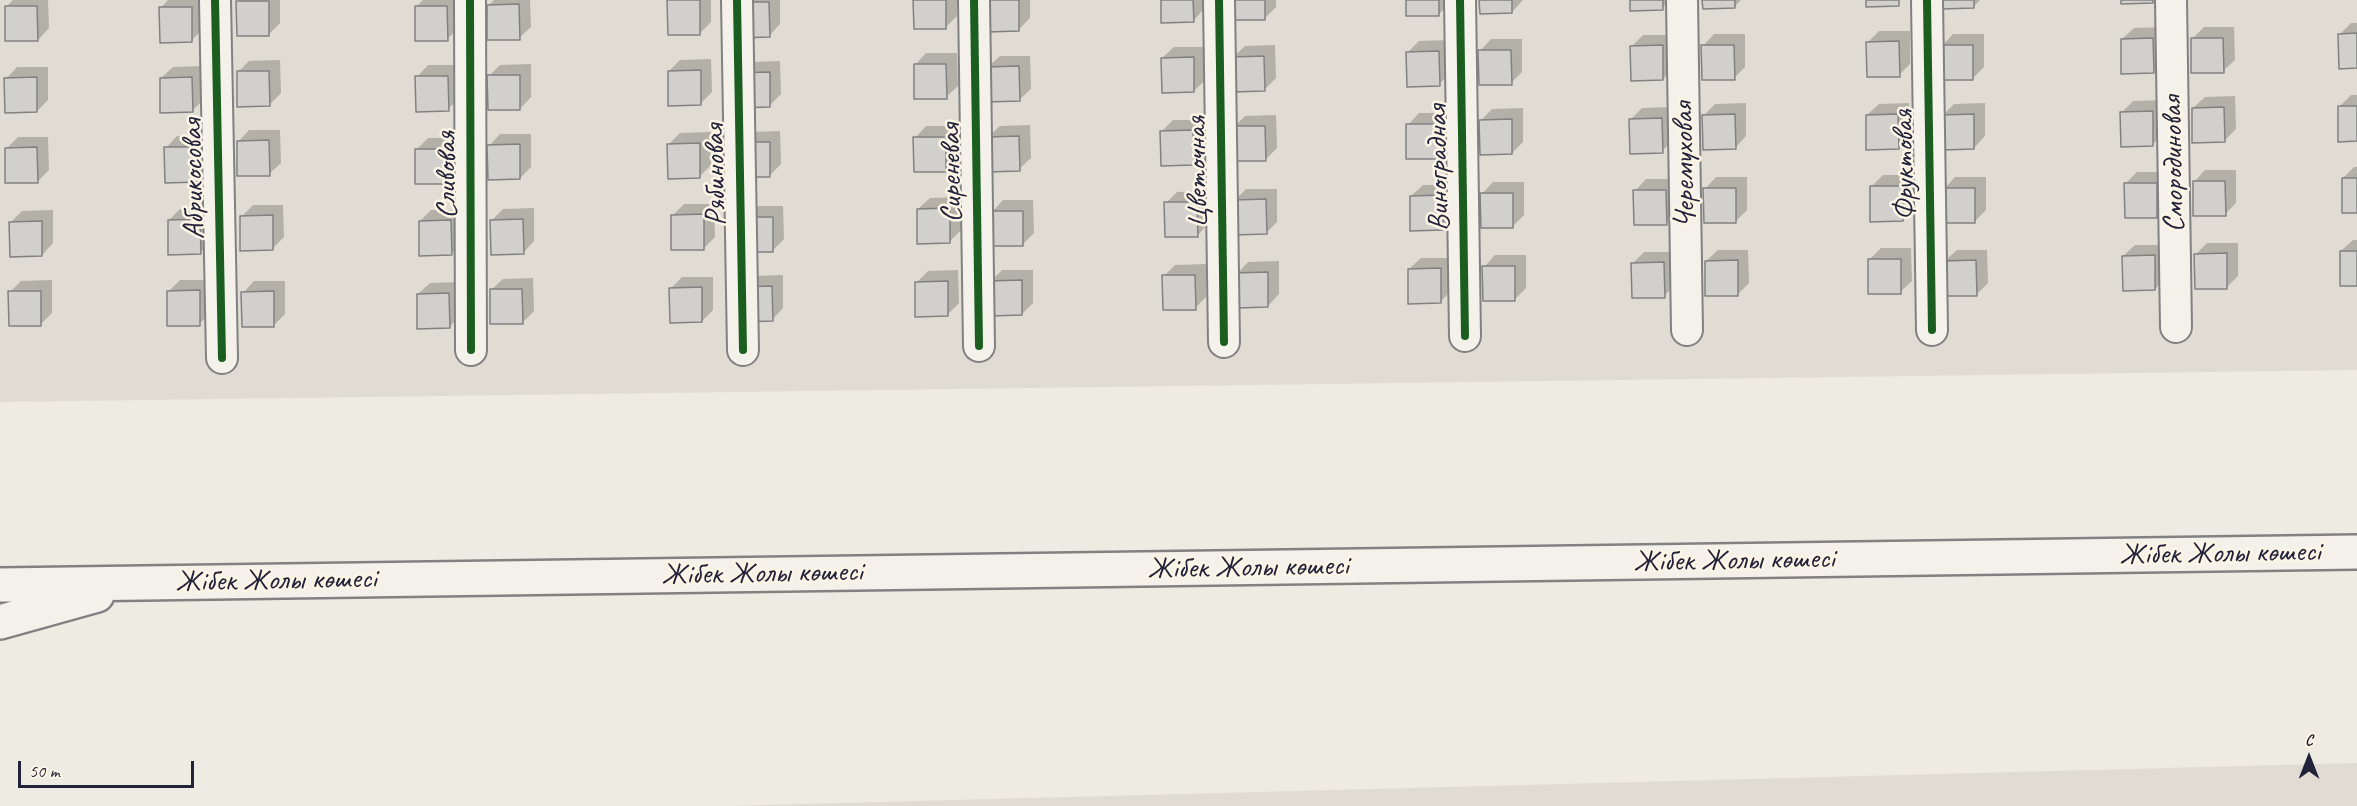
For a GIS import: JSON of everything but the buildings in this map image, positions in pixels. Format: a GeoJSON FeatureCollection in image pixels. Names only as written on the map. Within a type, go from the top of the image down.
{"type":"FeatureCollection","features":[{"type":"Feature","properties":{"kind":"highway","name":"Жібек Жолы көшесі"},"geometry":{"type":"LineString","coordinates":[[139,583],[2357,552]]}},
{"type":"Feature","properties":{"kind":"highway"},"geometry":{"type":"LineString","coordinates":[[0,585],[139,583]]}},
{"type":"Feature","properties":{"kind":"highway"},"geometry":{"type":"LineString","coordinates":[[0,622],[139,583]]}},
{"type":"Feature","properties":{"kind":"street","name":"Абрикосовая"},"geometry":{"type":"LineString","coordinates":[[215,0],[222,358]]}},
{"type":"Feature","properties":{"kind":"street","name":"Сливовая"},"geometry":{"type":"LineString","coordinates":[[470,0],[471,350]]}},
{"type":"Feature","properties":{"kind":"street","name":"Рябиновая"},"geometry":{"type":"LineString","coordinates":[[737,0],[743,350]]}},
{"type":"Feature","properties":{"kind":"street","name":"Сиреневая"},"geometry":{"type":"LineString","coordinates":[[974,0],[979,346]]}},
{"type":"Feature","properties":{"kind":"street","name":"Цветочная"},"geometry":{"type":"LineString","coordinates":[[1219,0],[1224,342]]}},
{"type":"Feature","properties":{"kind":"street","name":"Виноградная"},"geometry":{"type":"LineString","coordinates":[[1460,0],[1465,336]]}},
{"type":"Feature","properties":{"kind":"street","name":"Черемуховая"},"geometry":{"type":"LineString","coordinates":[[1682,0],[1687,330]]}},
{"type":"Feature","properties":{"kind":"street","name":"Фруктовая"},"geometry":{"type":"LineString","coordinates":[[1927,0],[1932,330]]}},
{"type":"Feature","properties":{"kind":"street","name":"Смородиновая"},"geometry":{"type":"LineString","coordinates":[[2171,0],[2176,327]]}},
{"type":"Feature","properties":{"kind":"shaded area"},"geometry":{"type":"Polygon","coordinates":[[[0,0],[2357,0],[2357,370],[0,402],[0,0]]]}},
{"type":"Feature","properties":{"kind":"shaded area"},"geometry":{"type":"Polygon","coordinates":[[[2357,763],[2357,806],[726,806],[2357,763]]]}},
{"type":"Feature","properties":{"kind":"cycle path"},"geometry":{"type":"LineString","coordinates":[[215,0],[222,358]]}},
{"type":"Feature","properties":{"kind":"cycle path"},"geometry":{"type":"LineString","coordinates":[[470,0],[471,350]]}},
{"type":"Feature","properties":{"kind":"cycle path"},"geometry":{"type":"LineString","coordinates":[[737,0],[743,350]]}},
{"type":"Feature","properties":{"kind":"cycle path"},"geometry":{"type":"LineString","coordinates":[[974,0],[979,346]]}},
{"type":"Feature","properties":{"kind":"cycle path"},"geometry":{"type":"LineString","coordinates":[[1219,0],[1224,342]]}},
{"type":"Feature","properties":{"kind":"cycle path"},"geometry":{"type":"LineString","coordinates":[[1460,0],[1465,336]]}},
{"type":"Feature","properties":{"kind":"cycle path"},"geometry":{"type":"LineString","coordinates":[[1927,0],[1932,330]]}}]}
